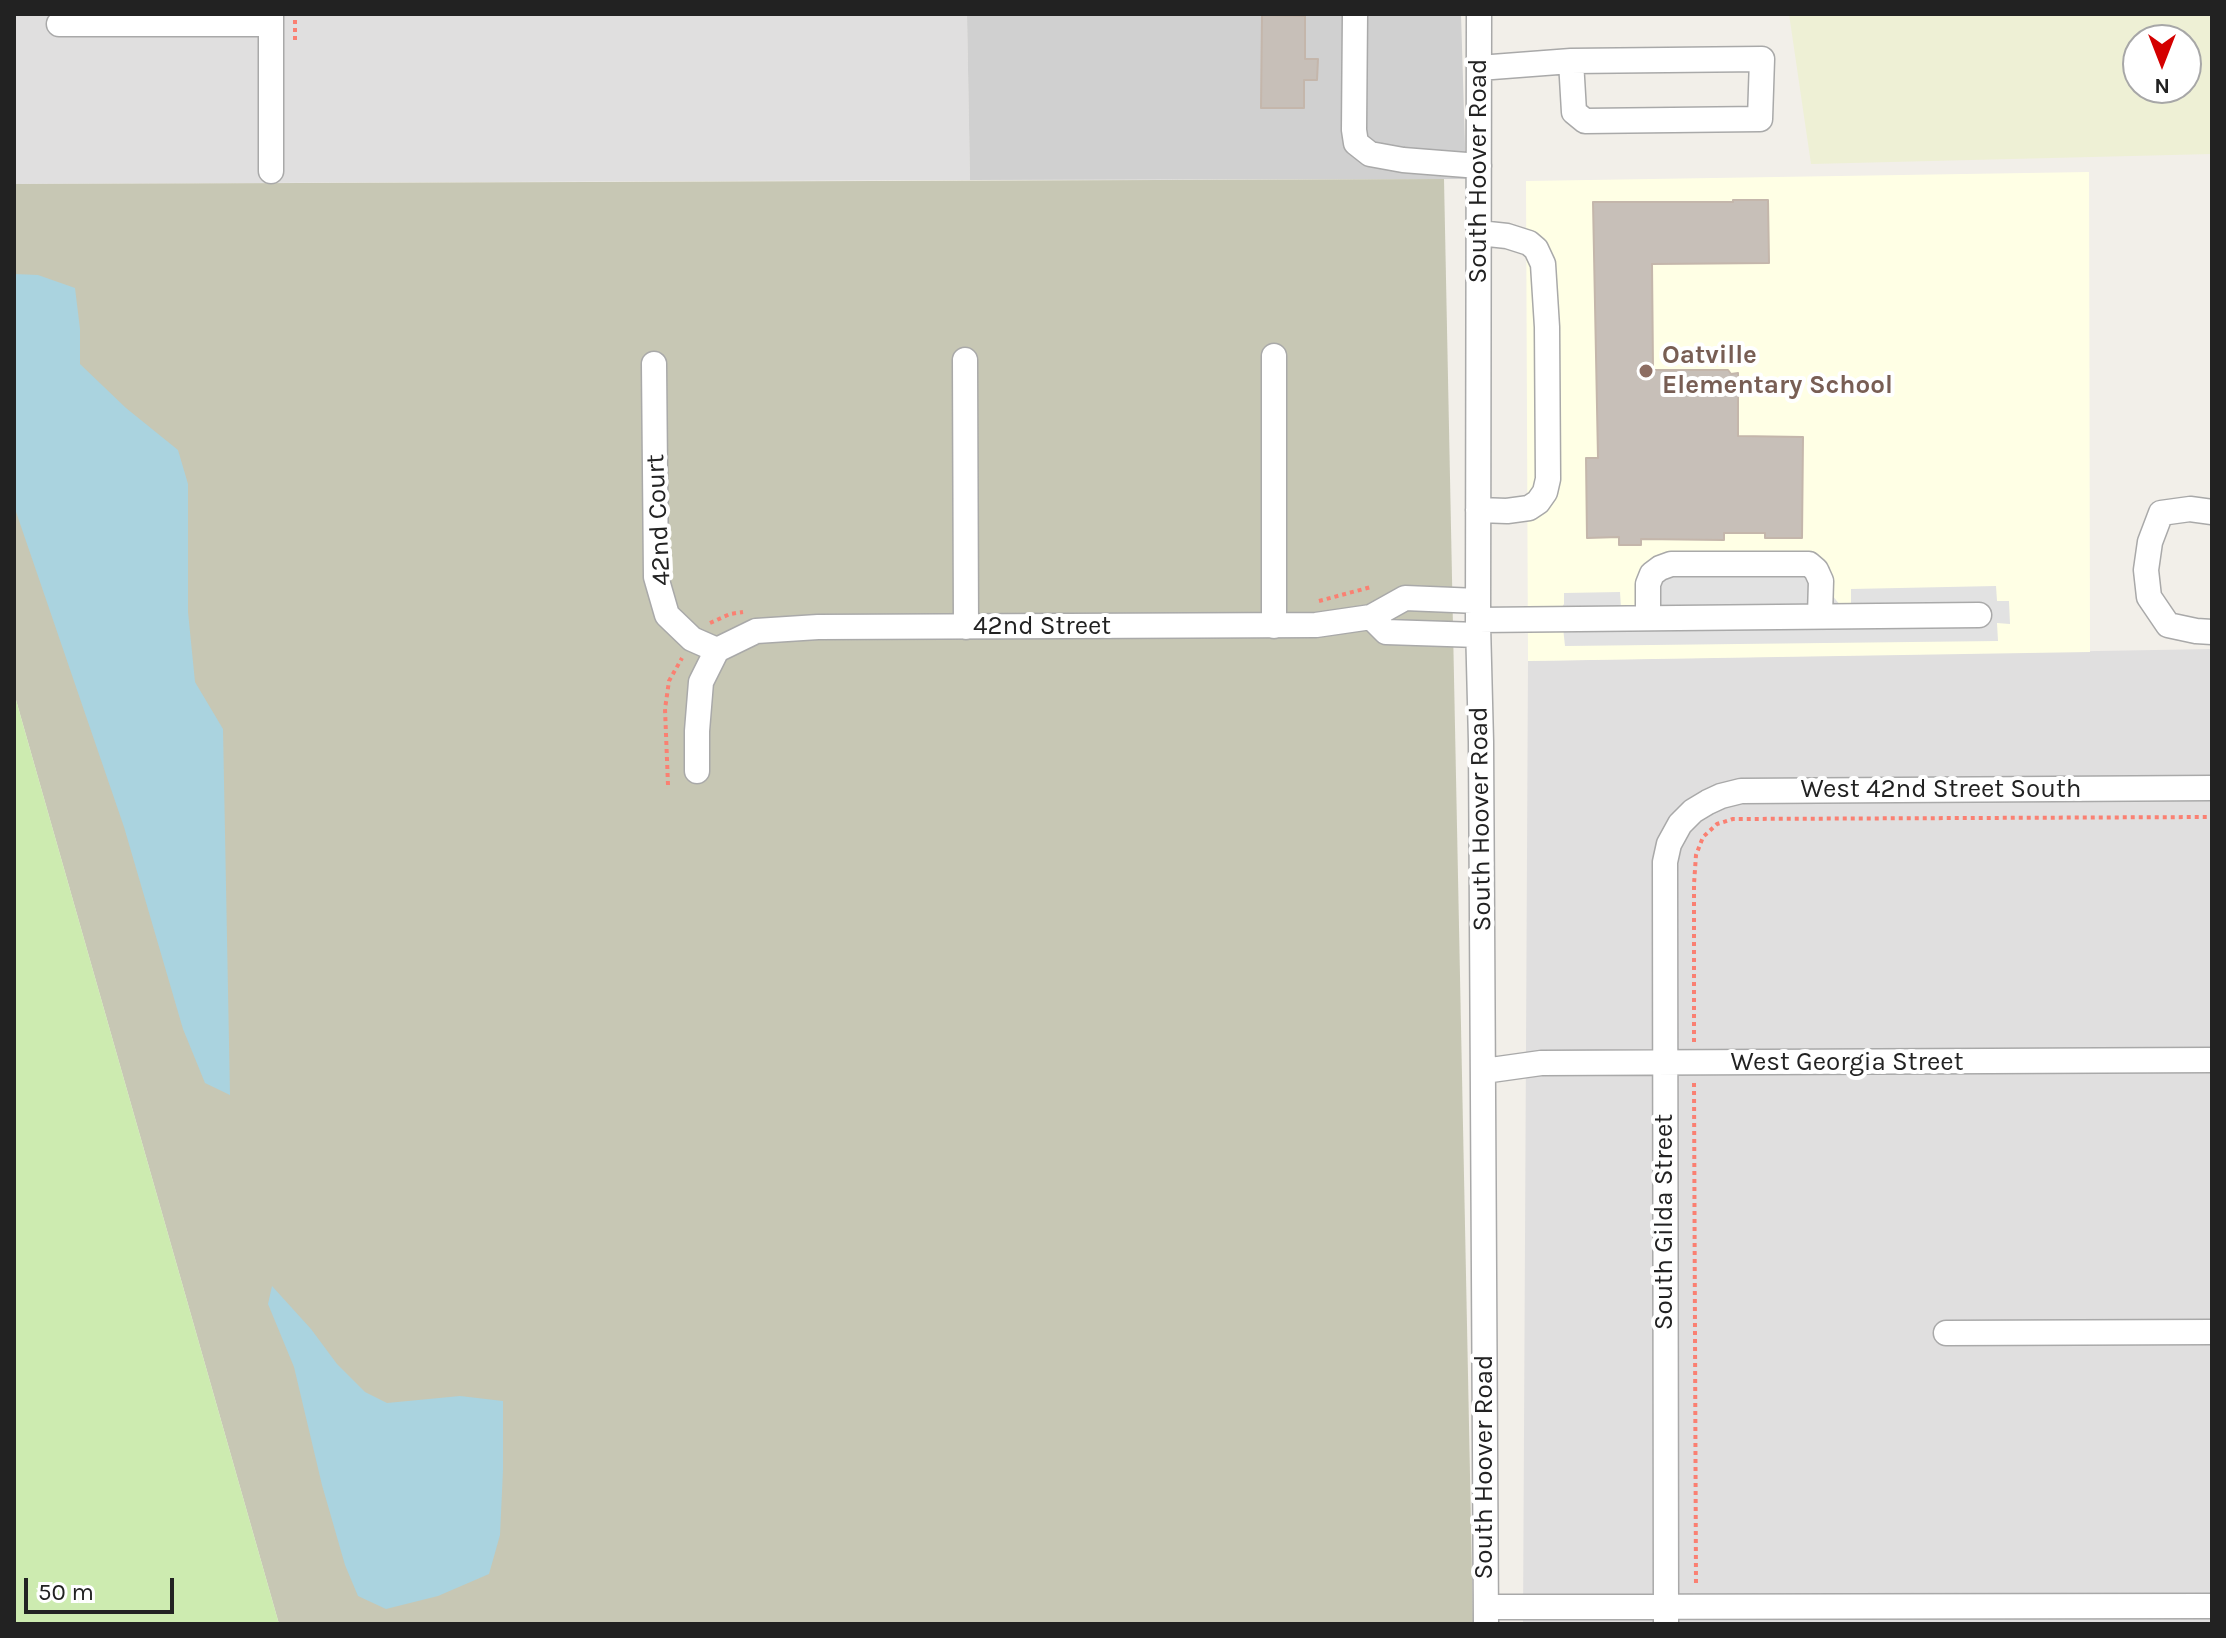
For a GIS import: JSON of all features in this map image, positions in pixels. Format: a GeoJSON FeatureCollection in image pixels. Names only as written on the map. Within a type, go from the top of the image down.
{"type":"FeatureCollection","features":[{"type":"Feature","properties":{"kind":"street"},"geometry":{"type":"LineString","coordinates":[[1355,14],[1356,143],[1370,154],[1479,166]]}},
{"type":"Feature","properties":{"kind":"street","name":"South Hoover Road"},"geometry":{"type":"LineString","coordinates":[[1479,14],[1478,618],[1482,757],[1486,1616]]}},
{"type":"Feature","properties":{"kind":"street"},"geometry":{"type":"LineString","coordinates":[[59,24],[271,19],[271,171]]}},
{"type":"Feature","properties":{"kind":"street"},"geometry":{"type":"LineString","coordinates":[[1479,68],[1571,61],[1762,59],[1760,119],[1585,121],[1574,112],[1571,61]]}},
{"type":"Feature","properties":{"kind":"street"},"geometry":{"type":"LineString","coordinates":[[1478,510],[1529,508],[1545,492],[1548,479],[1547,327],[1543,264],[1536,249],[1529,243],[1507,236],[1479,233]]}},
{"type":"Feature","properties":{"kind":"street"},"geometry":{"type":"LineString","coordinates":[[1274,356],[1274,626]]}},
{"type":"Feature","properties":{"kind":"street"},"geometry":{"type":"LineString","coordinates":[[965,360],[966,627]]}},
{"type":"Feature","properties":{"kind":"street","name":"42nd Court"},"geometry":{"type":"LineString","coordinates":[[654,364],[656,577],[667,615],[692,639],[717,650]]}},
{"type":"Feature","properties":{"kind":"street"},"geometry":{"type":"LineString","coordinates":[[2212,512],[2190,509],[2161,513],[2150,542],[2146,570],[2149,597],[2168,625],[2212,632]]}},
{"type":"Feature","properties":{"kind":"street"},"geometry":{"type":"LineString","coordinates":[[1648,618],[1648,584],[1652,574],[1671,564],[1809,564],[1821,581],[1820,615]]}},
{"type":"Feature","properties":{"kind":"street","name":"42nd Street"},"geometry":{"type":"LineString","coordinates":[[717,650],[756,631],[818,627],[1316,625],[1371,617],[1405,598],[1478,618]]}},
{"type":"Feature","properties":{"kind":"street"},"geometry":{"type":"LineString","coordinates":[[1371,617],[1386,632],[1478,618],[1979,615]]}},
{"type":"Feature","properties":{"kind":"street"},"geometry":{"type":"LineString","coordinates":[[697,771],[701,682],[717,650]]}},
{"type":"Feature","properties":{"kind":"street","name":"West 42nd Street South"},"geometry":{"type":"LineString","coordinates":[[1680,824],[1708,802],[1741,791],[2212,788]]}},
{"type":"Feature","properties":{"kind":"street","name":"South Gilda Street"},"geometry":{"type":"LineString","coordinates":[[1666,1615],[1665,862],[1669,844],[1680,824]]}},
{"type":"Feature","properties":{"kind":"street","name":"West Georgia Street"},"geometry":{"type":"LineString","coordinates":[[1484,1071],[1541,1063],[2212,1060]]}},
{"type":"Feature","properties":{"kind":"street"},"geometry":{"type":"LineString","coordinates":[[1946,1333],[2212,1332]]}},
{"type":"Feature","properties":{"kind":"street"},"geometry":{"type":"LineString","coordinates":[[1486,1616],[2212,1606]]}},
{"type":"Feature","properties":{"kind":"shaded area"},"geometry":{"type":"Polygon","coordinates":[[[14,14],[967,14],[970,180],[14,184],[14,14]]]}},
{"type":"Feature","properties":{"kind":"shaded area"},"geometry":{"type":"Polygon","coordinates":[[[967,14],[1461,14],[1466,179],[970,180],[967,14]]]}},
{"type":"Feature","properties":{"kind":"shaded area"},"geometry":{"type":"Polygon","coordinates":[[[1789,14],[2212,14],[2212,154],[1811,164],[1789,14]]]}},
{"type":"Feature","properties":{"kind":"shaded area"},"geometry":{"type":"Polygon","coordinates":[[[2089,172],[2090,652],[1528,661],[1526,181],[2089,172]]]}},
{"type":"Feature","properties":{"kind":"shaded area"},"geometry":{"type":"Polygon","coordinates":[[[1444,179],[1473,1624],[279,1624],[14,693],[14,184],[1444,179]]]}},
{"type":"Feature","properties":{"kind":"shaded area"},"geometry":{"type":"Polygon","coordinates":[[[1671,551],[1802,553],[1819,557],[1830,567],[1832,595],[1840,605],[1849,606],[1851,589],[1996,586],[1997,601],[2009,601],[2010,624],[1997,623],[1998,641],[1565,646],[1561,609],[1564,593],[1620,592],[1621,608],[1634,607],[1649,562],[1671,551]]]}},
{"type":"Feature","properties":{"kind":"shaded area"},"geometry":{"type":"Polygon","coordinates":[[[2212,649],[2212,1624],[1523,1624],[1528,661],[2212,649]]]}},
{"type":"Feature","properties":{"kind":"green space"},"geometry":{"type":"Polygon","coordinates":[[[14,693],[279,1624],[14,1624],[14,693]]]}},
{"type":"Feature","properties":{"kind":"water"},"geometry":{"type":"Polygon","coordinates":[[[14,274],[38,275],[75,288],[80,364],[126,408],[178,450],[188,484],[188,612],[195,682],[223,729],[230,1095],[205,1083],[183,1029],[124,827],[14,506],[14,274]]]}},
{"type":"Feature","properties":{"kind":"water"},"geometry":{"type":"Polygon","coordinates":[[[272,1286],[311,1329],[337,1364],[365,1392],[387,1403],[460,1396],[503,1401],[500,1535],[489,1574],[438,1596],[386,1609],[358,1596],[345,1565],[322,1485],[294,1367],[268,1304],[272,1286]]]}},
{"type":"Feature","properties":{"kind":"building"},"geometry":{"type":"Polygon","coordinates":[[[1262,15],[1305,16],[1305,59],[1318,59],[1317,80],[1304,80],[1304,108],[1261,108],[1262,15]]]}},
{"type":"Feature","properties":{"kind":"building","name":"Oatville Elementary School"},"geometry":{"type":"Polygon","coordinates":[[[1768,200],[1769,263],[1652,264],[1653,370],[1728,370],[1731,374],[1738,373],[1738,436],[1803,437],[1802,538],[1765,538],[1765,533],[1724,533],[1724,540],[1641,539],[1641,545],[1619,545],[1619,537],[1587,538],[1586,458],[1598,458],[1593,202],[1768,200]]]}},
{"type":"Feature","properties":{"kind":"place","name":"Oatville Elementary School"},"geometry":{"type":"Point","coordinates":[1646,371]}}]}
